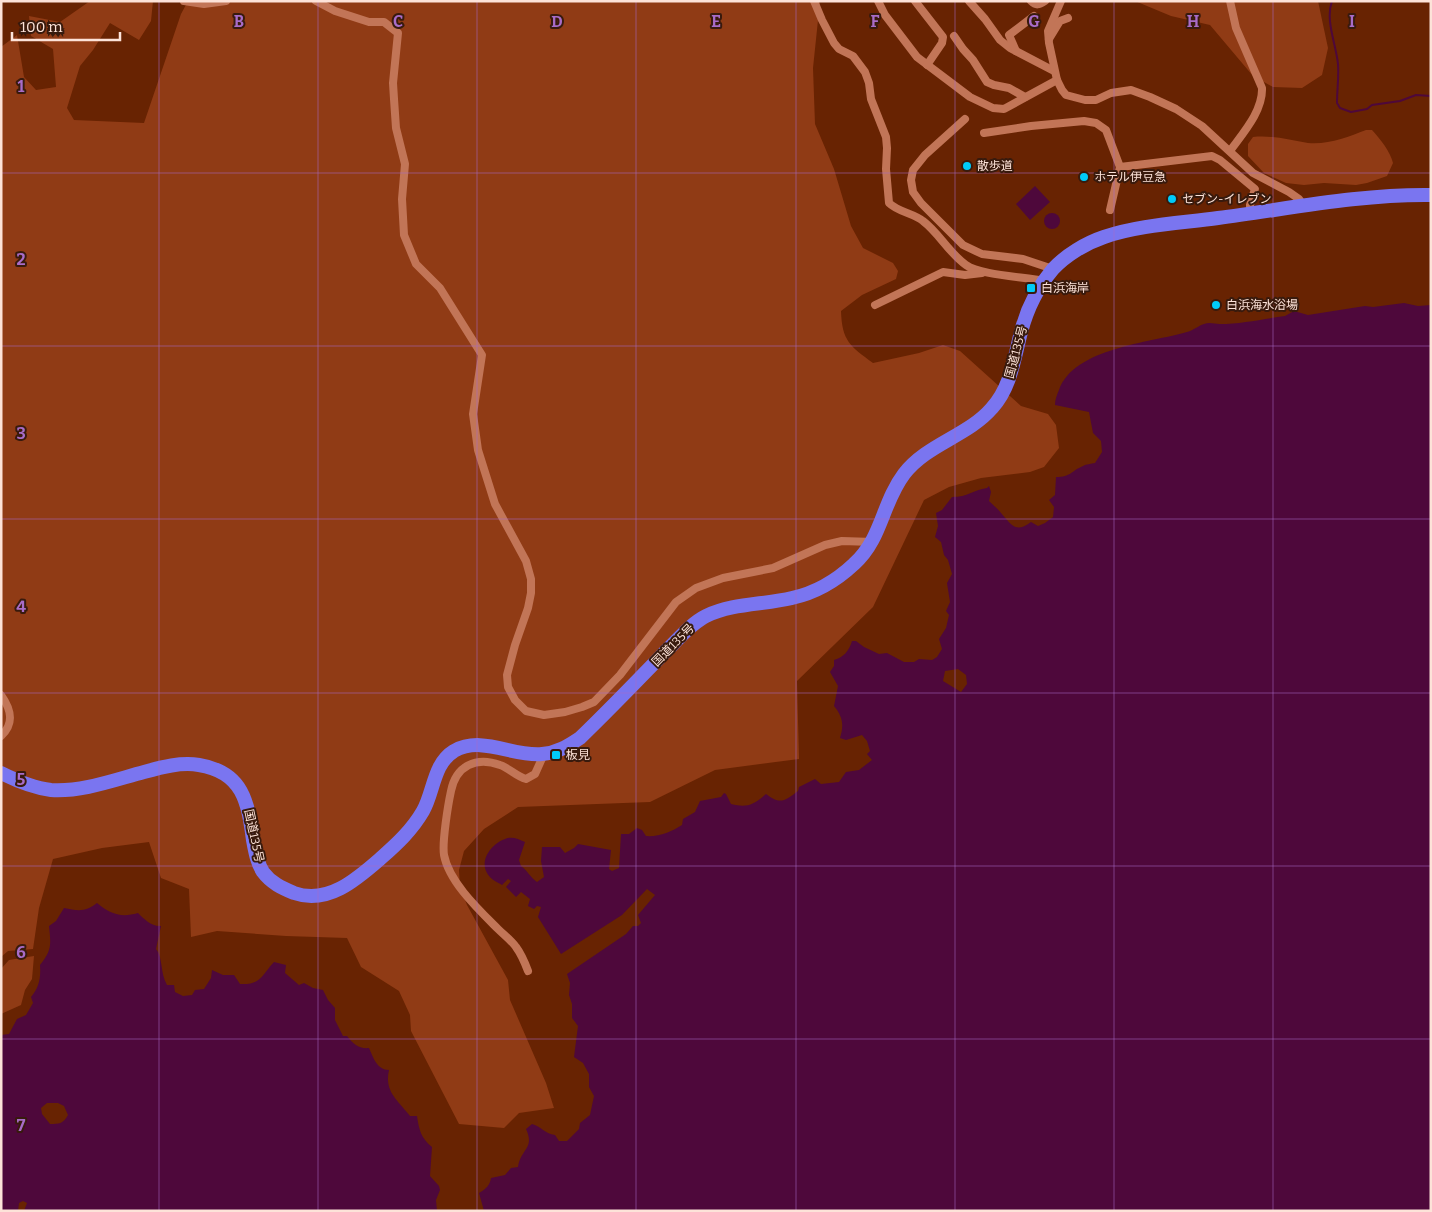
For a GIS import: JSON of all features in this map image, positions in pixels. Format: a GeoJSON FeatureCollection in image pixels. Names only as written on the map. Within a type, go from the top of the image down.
{"type":"FeatureCollection","features":[{"type":"Feature","properties":{"kind":"highway","name":"国道135号"},"geometry":{"type":"LineString","coordinates":[[1,774],[22,783],[52,790],[74,789],[112,781],[164,766],[196,764],[215,768],[237,784],[244,796],[249,809],[258,861],[272,882],[300,895],[327,894],[352,883],[399,842],[416,823],[424,809],[436,774],[452,752],[464,746],[483,745],[521,753],[544,754],[562,750],[580,738],[697,621],[724,609],[792,598],[817,590],[853,566],[873,542],[888,502],[905,473],[924,456],[986,415],[1002,396],[1009,381],[1020,333],[1030,304],[1053,269],[1081,247],[1104,237],[1126,231],[1377,196],[1431,195]]}},
{"type":"Feature","properties":{"kind":"street"},"geometry":{"type":"LineString","coordinates":[[184,1],[204,4],[226,1]]}},
{"type":"Feature","properties":{"kind":"street"},"geometry":{"type":"LineString","coordinates":[[316,1],[335,12],[369,22],[384,22],[398,33],[393,82],[396,128],[405,164],[402,199],[404,235],[416,264],[440,288],[482,355],[473,414],[478,450],[495,504],[526,562],[531,580],[528,608],[514,645],[507,675],[508,687],[515,700],[526,711],[544,714],[565,712],[594,702],[620,674],[676,602],[696,588],[723,578],[773,568],[826,545],[842,541],[873,542]]}},
{"type":"Feature","properties":{"kind":"street"},"geometry":{"type":"LineString","coordinates":[[814,1],[822,20],[839,49],[854,56],[865,72],[869,83],[872,104],[886,143],[889,203],[923,221],[966,265],[987,272],[1044,281]]}},
{"type":"Feature","properties":{"kind":"street"},"geometry":{"type":"LineString","coordinates":[[878,1],[885,15],[917,57],[970,97],[993,108],[1004,109],[1057,80]]}},
{"type":"Feature","properties":{"kind":"street"},"geometry":{"type":"LineString","coordinates":[[915,1],[943,37],[942,43],[927,66]]}},
{"type":"Feature","properties":{"kind":"street"},"geometry":{"type":"LineString","coordinates":[[969,1],[1000,40],[1016,51],[1054,71]]}},
{"type":"Feature","properties":{"kind":"street"},"geometry":{"type":"LineString","coordinates":[[1030,1],[1039,4],[1045,1]]}},
{"type":"Feature","properties":{"kind":"street"},"geometry":{"type":"LineString","coordinates":[[1061,1],[1048,31],[1048,40],[1054,71],[1066,95],[1085,100],[1096,100],[1120,91],[1131,90],[1140,93],[1189,117],[1202,126],[1252,173],[1289,192],[1299,199],[1304,206]]}},
{"type":"Feature","properties":{"kind":"street"},"geometry":{"type":"LineString","coordinates":[[1230,1],[1236,28],[1262,88],[1263,97],[1249,125],[1230,151]]}},
{"type":"Feature","properties":{"kind":"street"},"geometry":{"type":"LineString","coordinates":[[1016,51],[1009,36],[1034,16]]}},
{"type":"Feature","properties":{"kind":"street"},"geometry":{"type":"LineString","coordinates":[[1048,40],[1060,21],[1068,18]]}},
{"type":"Feature","properties":{"kind":"street"},"geometry":{"type":"LineString","coordinates":[[954,36],[974,60],[987,82],[1009,88],[1025,97]]}},
{"type":"Feature","properties":{"kind":"street"},"geometry":{"type":"LineString","coordinates":[[965,119],[925,155],[913,170],[911,180],[913,192],[921,204],[963,245],[982,254],[1023,259],[1053,269]]}},
{"type":"Feature","properties":{"kind":"street"},"geometry":{"type":"LineString","coordinates":[[984,134],[1031,126],[1090,121],[1096,123],[1106,130],[1120,167],[1110,210]]}},
{"type":"Feature","properties":{"kind":"street"},"geometry":{"type":"LineString","coordinates":[[1120,167],[1212,156],[1220,160],[1255,188],[1250,206],[1250,214]]}},
{"type":"Feature","properties":{"kind":"street"},"geometry":{"type":"LineString","coordinates":[[875,305],[943,272],[965,275],[987,272]]}},
{"type":"Feature","properties":{"kind":"street"},"geometry":{"type":"LineString","coordinates":[[1,695],[9,707],[11,719],[10,726],[1,736]]}},
{"type":"Feature","properties":{"kind":"street"},"geometry":{"type":"LineString","coordinates":[[528,971],[515,946],[480,911],[457,883],[444,855],[451,794],[454,780],[459,771],[466,766],[479,762],[493,762],[526,780],[535,774],[544,754]]}},
{"type":"Feature","properties":{"kind":"shaded area"},"geometry":{"type":"Polygon","coordinates":[[[90,1],[153,1],[151,21],[139,40],[110,23],[93,50],[80,66],[67,108],[74,120],[144,123],[181,14],[188,1],[820,1],[813,68],[815,124],[834,169],[851,226],[863,248],[893,263],[898,271],[896,279],[862,295],[841,311],[843,329],[849,342],[858,352],[873,363],[919,353],[943,345],[960,351],[1021,406],[1048,414],[1056,425],[1059,448],[1044,467],[1030,472],[981,478],[949,487],[924,500],[873,607],[797,681],[799,759],[715,770],[650,802],[518,807],[484,829],[464,851],[459,870],[460,887],[467,905],[508,980],[510,1000],[546,1083],[554,1108],[519,1113],[504,1128],[459,1124],[411,1031],[410,1015],[399,991],[361,967],[347,938],[217,931],[191,937],[189,889],[161,878],[149,842],[102,848],[53,859],[39,908],[33,949],[8,951],[1,957],[1,47],[17,35],[24,77],[36,90],[56,87],[53,49],[31,36],[29,16],[60,22],[90,1]]]}},
{"type":"Feature","properties":{"kind":"shaded area"},"geometry":{"type":"Polygon","coordinates":[[[1135,1],[1318,1],[1328,48],[1322,75],[1302,88],[1273,87],[1253,76],[1210,25],[1171,16],[1135,1]]]}},
{"type":"Feature","properties":{"kind":"shaded area"},"geometry":{"type":"Polygon","coordinates":[[[1366,130],[1372,130],[1379,138],[1393,163],[1387,176],[1367,183],[1356,185],[1324,183],[1304,185],[1286,183],[1264,173],[1248,156],[1248,144],[1253,137],[1274,137],[1308,143],[1323,143],[1366,130]]]}},
{"type":"Feature","properties":{"kind":"shaded area"},"geometry":{"type":"Polygon","coordinates":[[[1035,186],[1050,202],[1030,220],[1016,204],[1035,186]]]}},
{"type":"Feature","properties":{"kind":"shaded area"},"geometry":{"type":"Polygon","coordinates":[[[1049,213],[1055,213],[1060,218],[1058,227],[1049,229],[1044,224],[1044,218],[1049,213]]]}},
{"type":"Feature","properties":{"kind":"shaded area"},"geometry":{"type":"Polygon","coordinates":[[[1404,303],[1418,306],[1431,305],[1431,1211],[484,1211],[479,1193],[487,1187],[491,1178],[505,1175],[511,1168],[518,1167],[529,1141],[526,1129],[532,1124],[555,1135],[559,1141],[567,1141],[579,1129],[580,1123],[590,1115],[594,1096],[589,1087],[589,1074],[583,1063],[574,1057],[578,1026],[572,1018],[572,1004],[569,995],[570,983],[567,974],[626,934],[633,926],[638,926],[641,923],[638,915],[655,895],[647,889],[622,915],[561,954],[538,917],[541,907],[537,906],[534,909],[528,906],[530,899],[521,892],[516,897],[506,887],[511,881],[508,879],[502,885],[488,875],[485,862],[488,852],[500,841],[508,838],[515,838],[525,842],[519,860],[521,866],[537,882],[544,877],[541,861],[542,847],[560,847],[565,853],[578,844],[611,850],[609,869],[612,871],[619,868],[621,834],[629,834],[637,828],[642,830],[646,836],[656,836],[669,832],[682,825],[683,819],[695,812],[700,801],[721,797],[724,793],[731,804],[737,805],[750,805],[766,794],[779,801],[789,797],[798,791],[799,787],[815,779],[821,784],[839,782],[846,772],[859,770],[872,760],[867,754],[870,751],[867,741],[862,735],[846,740],[840,738],[842,721],[834,706],[838,686],[830,672],[834,666],[834,660],[846,653],[852,641],[856,641],[879,654],[887,653],[904,662],[914,662],[919,659],[932,660],[937,657],[942,649],[939,639],[946,628],[949,615],[946,611],[950,602],[947,583],[952,574],[941,542],[935,537],[938,526],[936,513],[942,510],[952,497],[966,495],[989,486],[991,492],[989,501],[1014,526],[1026,526],[1031,522],[1038,526],[1053,517],[1054,507],[1049,500],[1055,495],[1056,477],[1068,475],[1084,465],[1095,463],[1102,452],[1101,441],[1093,433],[1089,412],[1055,405],[1059,390],[1067,376],[1080,365],[1114,349],[1187,332],[1206,323],[1228,324],[1252,321],[1285,316],[1294,311],[1308,315],[1365,306],[1373,307],[1404,303]],[[958,669],[945,671],[943,681],[961,692],[967,684],[966,675],[958,669]]]}},
{"type":"Feature","properties":{"kind":"shaded area"},"geometry":{"type":"Polygon","coordinates":[[[97,903],[106,910],[116,914],[138,913],[151,924],[161,926],[156,949],[160,956],[163,975],[167,985],[174,985],[175,992],[183,996],[192,995],[195,990],[204,989],[211,978],[212,970],[223,975],[234,975],[240,984],[247,984],[260,979],[274,962],[286,965],[285,973],[299,985],[304,983],[313,988],[323,990],[335,1008],[335,1020],[343,1036],[347,1036],[359,1047],[369,1048],[378,1065],[389,1070],[388,1084],[393,1095],[410,1116],[417,1116],[421,1133],[432,1147],[430,1176],[439,1186],[440,1190],[436,1200],[437,1211],[24,1211],[27,1203],[23,1201],[19,1203],[18,1211],[1,1211],[1,1035],[9,1034],[17,1019],[26,1015],[33,1003],[31,997],[39,982],[40,965],[50,947],[49,926],[56,921],[64,908],[82,910],[97,903]],[[47,1103],[41,1108],[42,1114],[50,1124],[61,1123],[68,1115],[64,1106],[58,1103],[47,1103]]]}},
{"type":"Feature","properties":{"kind":"shaded area"},"geometry":{"type":"Polygon","coordinates":[[[34,956],[32,979],[25,990],[21,1005],[1,1014],[1,969],[9,960],[34,956]]]}},
{"type":"Feature","properties":{"kind":"waterway"},"geometry":{"type":"LineString","coordinates":[[1332,1],[1330,24],[1338,64],[1337,103],[1340,108],[1351,112],[1367,109],[1372,105],[1400,101],[1416,95],[1431,96]]}},
{"type":"Feature","properties":{"kind":"place","name":"散歩道"},"geometry":{"type":"Point","coordinates":[967,166]}},
{"type":"Feature","properties":{"kind":"place","name":"ホテル伊豆急"},"geometry":{"type":"Point","coordinates":[1084,177]}},
{"type":"Feature","properties":{"kind":"place","name":"セブン-イレブン"},"geometry":{"type":"Point","coordinates":[1172,199]}},
{"type":"Feature","properties":{"kind":"place","name":"白浜海岸"},"geometry":{"type":"Point","coordinates":[1031,288]}},
{"type":"Feature","properties":{"kind":"place","name":"白浜海水浴場"},"geometry":{"type":"Point","coordinates":[1216,305]}},
{"type":"Feature","properties":{"kind":"place","name":"板見"},"geometry":{"type":"Point","coordinates":[556,755]}}]}
